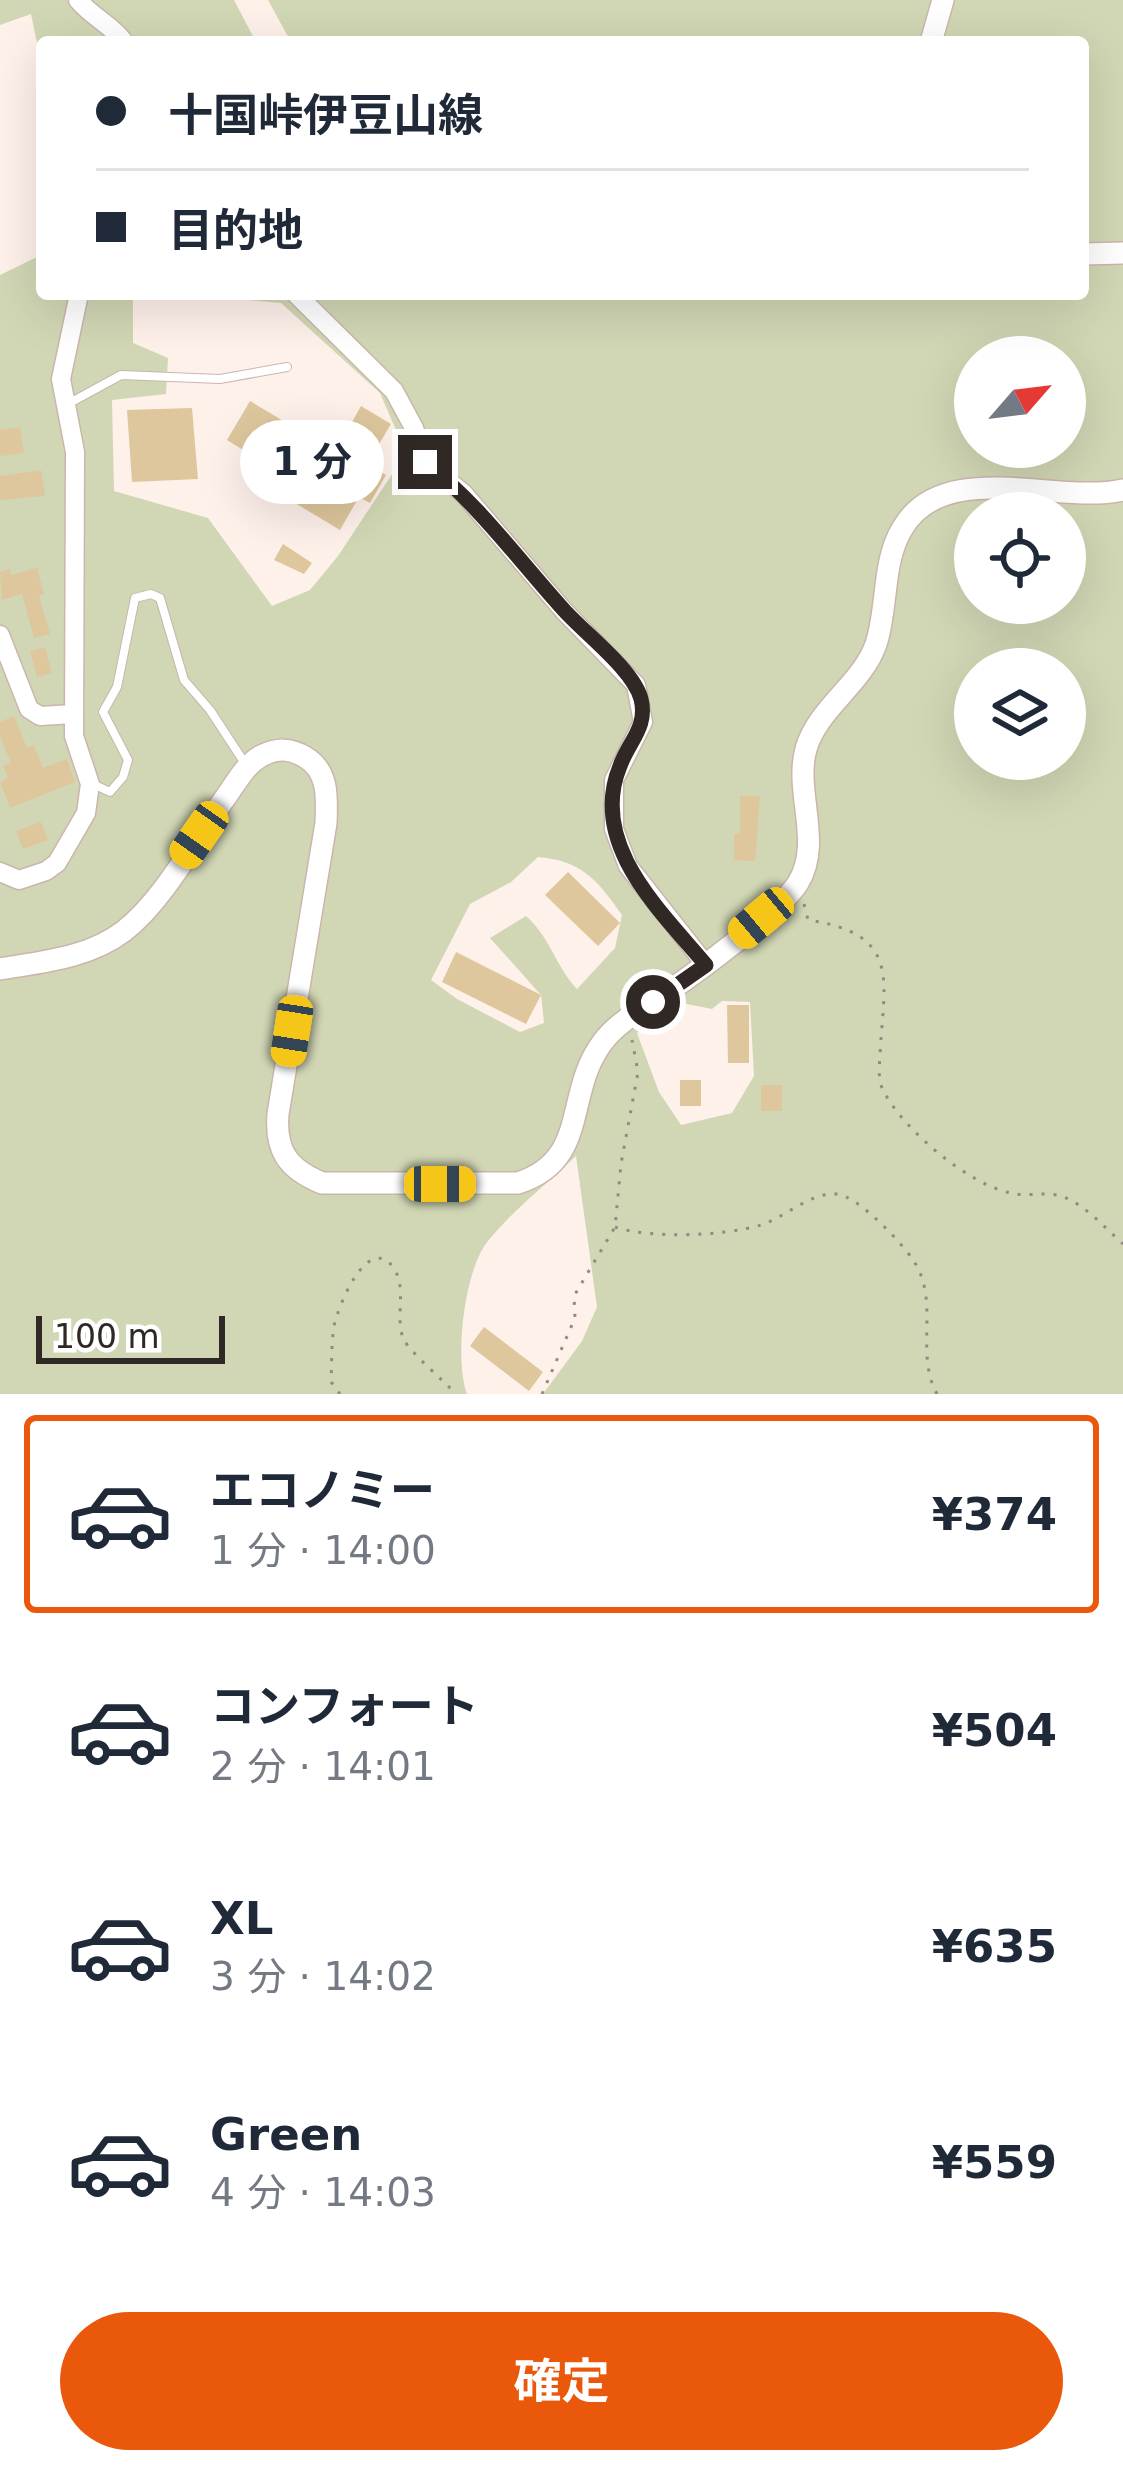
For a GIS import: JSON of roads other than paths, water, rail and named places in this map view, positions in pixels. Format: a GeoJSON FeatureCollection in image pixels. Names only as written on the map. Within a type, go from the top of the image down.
{"type":"FeatureCollection","features":[{"type":"Feature","properties":{"kind":"main road"},"geometry":{"type":"LineString","coordinates":[[933,36],[943,0]]}},
{"type":"Feature","properties":{"kind":"main road"},"geometry":{"type":"LineString","coordinates":[[1089,254],[1123,253]]}},
{"type":"Feature","properties":{"kind":"main road"},"geometry":{"type":"LineString","coordinates":[[0,969],[56,960],[105,944],[126,929],[150,904],[247,766],[259,757],[291,749],[313,761],[327,792],[276,1136],[282,1156],[302,1174],[322,1183],[518,1183],[538,1177],[551,1168],[565,1147],[587,1070],[602,1042],[706,965],[797,884],[809,840],[803,794],[808,742],[871,658],[901,529],[915,512],[976,487],[1014,486],[1070,496],[1123,490]]}},
{"type":"Feature","properties":{"kind":"street"},"geometry":{"type":"LineString","coordinates":[[78,0],[119,36]]}},
{"type":"Feature","properties":{"kind":"street"},"geometry":{"type":"LineString","coordinates":[[0,872],[19,880],[46,871],[57,863],[86,814],[89,780],[74,736],[73,714],[75,452],[62,380],[78,300]]}},
{"type":"Feature","properties":{"kind":"street"},"geometry":{"type":"LineString","coordinates":[[302,300],[394,391],[425,462],[464,494],[563,610],[636,685],[643,722],[614,781],[614,829],[628,866],[706,965]]}},
{"type":"Feature","properties":{"kind":"street"},"geometry":{"type":"LineString","coordinates":[[0,635],[29,709],[40,716],[73,714]]}},
{"type":"Feature","properties":{"kind":"lane"},"geometry":{"type":"LineString","coordinates":[[64,405],[121,375],[220,379],[287,367]]}},
{"type":"Feature","properties":{"kind":"lane"},"geometry":{"type":"LineString","coordinates":[[89,780],[110,792],[123,777],[128,760],[103,712],[117,687],[135,598],[151,594],[160,598],[184,680],[247,766]]}}]}
